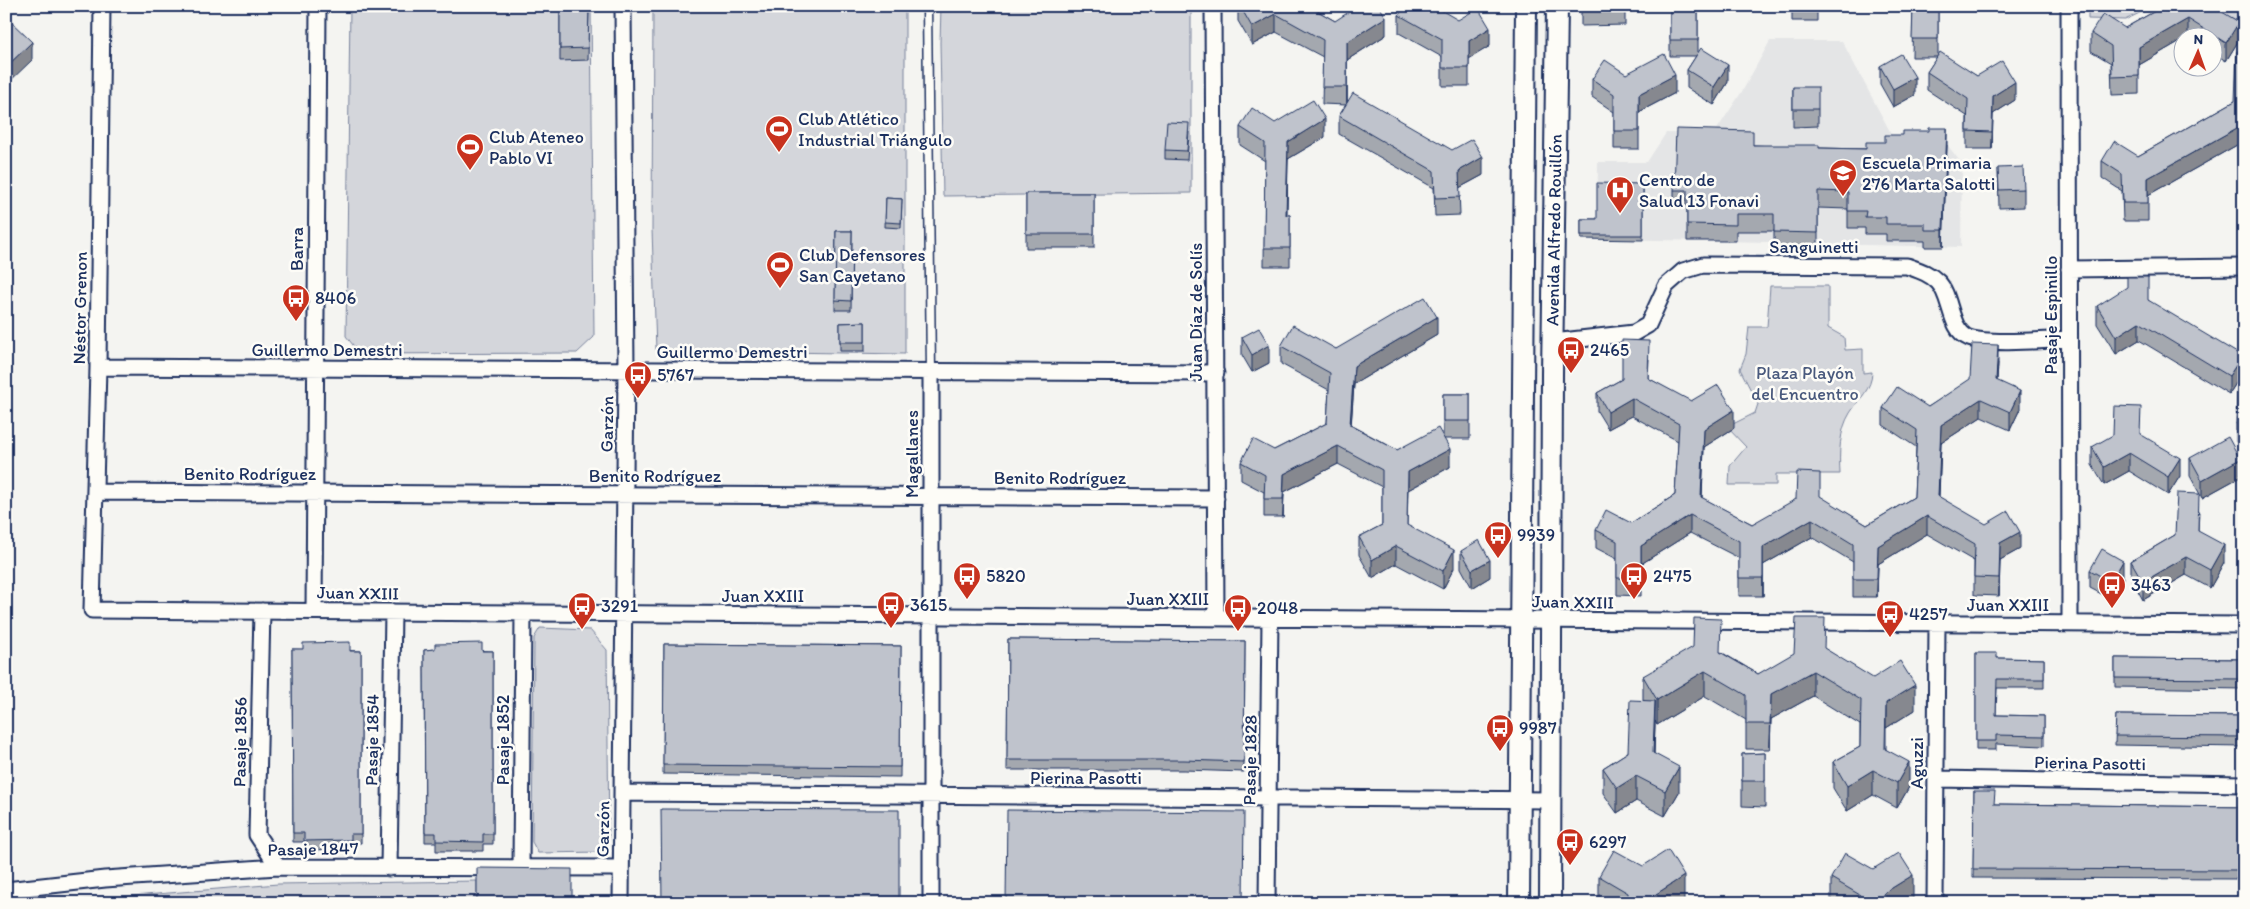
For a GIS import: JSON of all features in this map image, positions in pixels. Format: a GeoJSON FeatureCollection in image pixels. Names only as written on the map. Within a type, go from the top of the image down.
{"type":"FeatureCollection","features":[{"type":"Feature","properties":{"kind":"street","name":"Néstor Grenon"},"geometry":{"type":"LineString","coordinates":[[92,610],[98,367],[102,6]]}},
{"type":"Feature","properties":{"kind":"street","name":"Barra"},"geometry":{"type":"LineString","coordinates":[[314,611],[318,6]]}},
{"type":"Feature","properties":{"kind":"street","name":"Garzón"},"geometry":{"type":"LineString","coordinates":[[621,903],[626,370],[623,6]]}},
{"type":"Feature","properties":{"kind":"street","name":"Juan Díaz de Solís"},"geometry":{"type":"LineString","coordinates":[[1213,6],[1216,618]]}},
{"type":"Feature","properties":{"kind":"street","name":"Avenida Alfredo Rouillón"},"geometry":{"type":"LineString","coordinates":[[1519,903],[1526,6]]}},
{"type":"Feature","properties":{"kind":"street","name":"Avenida Alfredo Rouillón"},"geometry":{"type":"LineString","coordinates":[[1550,903],[1557,6]]}},
{"type":"Feature","properties":{"kind":"street","name":"Pasaje Espinillo"},"geometry":{"type":"LineString","coordinates":[[2069,6],[2070,624]]}},
{"type":"Feature","properties":{"kind":"street","name":"Sanguinetti"},"geometry":{"type":"LineString","coordinates":[[1553,342],[1634,334],[1648,325],[1666,286],[1683,272],[1703,264],[1907,266],[1926,272],[1939,282],[1949,302],[1956,326],[1967,338],[1985,341],[2069,340]]}},
{"type":"Feature","properties":{"kind":"street"},"geometry":{"type":"LineString","coordinates":[[2070,269],[2244,268]]}},
{"type":"Feature","properties":{"kind":"street","name":"Guillermo Demestri"},"geometry":{"type":"LineString","coordinates":[[98,367],[1216,373]]}},
{"type":"Feature","properties":{"kind":"street","name":"Magallanes"},"geometry":{"type":"LineString","coordinates":[[931,372],[931,903]]}},
{"type":"Feature","properties":{"kind":"street","name":"Benito Rodríguez"},"geometry":{"type":"LineString","coordinates":[[95,492],[1216,498]]}},
{"type":"Feature","properties":{"kind":"street","name":"Juan XXIII"},"geometry":{"type":"LineString","coordinates":[[92,610],[2244,625]]}},
{"type":"Feature","properties":{"kind":"street","name":"Pasaje 1856"},"geometry":{"type":"LineString","coordinates":[[262,611],[257,835],[278,867]]}},
{"type":"Feature","properties":{"kind":"street","name":"Pasaje 1854"},"geometry":{"type":"LineString","coordinates":[[389,868],[393,612]]}},
{"type":"Feature","properties":{"kind":"street","name":"Pasaje 1852"},"geometry":{"type":"LineString","coordinates":[[521,868],[523,613]]}},
{"type":"Feature","properties":{"kind":"street","name":"Pasaje 1828"},"geometry":{"type":"LineString","coordinates":[[1267,903],[1270,618]]}},
{"type":"Feature","properties":{"kind":"street","name":"Aguzzi"},"geometry":{"type":"LineString","coordinates":[[1935,903],[1937,623]]}},
{"type":"Feature","properties":{"kind":"street","name":"Pierina Pasotti"},"geometry":{"type":"LineString","coordinates":[[1936,779],[2244,784]]}},
{"type":"Feature","properties":{"kind":"street","name":"Pierina Pasotti"},"geometry":{"type":"LineString","coordinates":[[622,793],[1550,800]]}},
{"type":"Feature","properties":{"kind":"street","name":"Pasaje 1847"},"geometry":{"type":"LineString","coordinates":[[6,890],[105,879],[278,867],[621,868]]}},
{"type":"Feature","properties":{"kind":"lane","name":"Magallanes"},"geometry":{"type":"LineString","coordinates":[[927,6],[931,372]]}},
{"type":"Feature","properties":{"kind":"shaded area"},"geometry":{"type":"Polygon","coordinates":[[[1770,41],[1842,41],[1894,139],[1942,138],[1962,164],[1961,247],[1818,244],[1818,250],[1774,249],[1773,242],[1597,239],[1598,162],[1647,162],[1666,133],[1714,134],[1743,90],[1770,41]]]}},
{"type":"Feature","properties":{"kind":"green space","name":"Club Ateneo Pablo VI"},"geometry":{"type":"Polygon","coordinates":[[[350,6],[591,6],[594,337],[577,353],[360,354],[346,336],[350,6]]]}},
{"type":"Feature","properties":{"kind":"green space"},"geometry":{"type":"Polygon","coordinates":[[[653,6],[905,6],[905,354],[656,350],[652,229],[653,6]]]}},
{"type":"Feature","properties":{"kind":"green space"},"geometry":{"type":"Polygon","coordinates":[[[941,6],[1191,6],[1191,193],[943,196],[941,6]]]}},
{"type":"Feature","properties":{"kind":"green space"},"geometry":{"type":"Polygon","coordinates":[[[2088,6],[2154,6],[2125,20],[2088,19],[2088,6]]]}},
{"type":"Feature","properties":{"kind":"green space"},"geometry":{"type":"Polygon","coordinates":[[[2218,6],[2244,6],[2244,24],[2218,11],[2218,6]]]}},
{"type":"Feature","properties":{"kind":"green space","name":"Plaza Playón del Encuentro"},"geometry":{"type":"Polygon","coordinates":[[[1770,286],[1828,286],[1828,328],[1844,337],[1845,350],[1863,349],[1863,373],[1872,372],[1870,384],[1846,420],[1840,450],[1840,474],[1776,474],[1776,485],[1729,485],[1730,466],[1746,447],[1727,427],[1755,413],[1758,404],[1740,369],[1746,354],[1749,327],[1767,327],[1770,286]]]}},
{"type":"Feature","properties":{"kind":"green space"},"geometry":{"type":"Polygon","coordinates":[[[540,628],[590,630],[607,650],[609,842],[602,852],[538,853],[532,842],[534,638],[540,628]]]}},
{"type":"Feature","properties":{"kind":"green space"},"geometry":{"type":"Polygon","coordinates":[[[477,881],[477,903],[48,903],[278,884],[477,881]]]}},
{"type":"Feature","properties":{"kind":"building"},"geometry":{"type":"Polygon","coordinates":[[[560,6],[589,6],[588,48],[560,49],[560,6]]]}},
{"type":"Feature","properties":{"kind":"building"},"geometry":{"type":"Polygon","coordinates":[[[1240,6],[1309,6],[1335,21],[1358,6],[1379,6],[1386,17],[1347,42],[1347,87],[1322,87],[1323,40],[1276,14],[1252,27],[1240,6]]]}},
{"type":"Feature","properties":{"kind":"building"},"geometry":{"type":"Polygon","coordinates":[[[1405,6],[1434,6],[1458,20],[1478,8],[1490,28],[1469,41],[1469,68],[1442,68],[1442,39],[1399,15],[1405,6]]]}},
{"type":"Feature","properties":{"kind":"building"},"geometry":{"type":"Polygon","coordinates":[[[1581,6],[1625,6],[1625,9],[1581,10],[1581,6]]]}},
{"type":"Feature","properties":{"kind":"building"},"geometry":{"type":"Polygon","coordinates":[[[1670,6],[1698,6],[1698,40],[1670,40],[1670,6]]]}},
{"type":"Feature","properties":{"kind":"building"},"geometry":{"type":"Polygon","coordinates":[[[1913,6],[1938,6],[1938,39],[1912,39],[1913,6]]]}},
{"type":"Feature","properties":{"kind":"building"},"geometry":{"type":"Polygon","coordinates":[[[2164,6],[2212,6],[2239,22],[2226,43],[2222,40],[2222,28],[2202,28],[2188,19],[2139,47],[2139,76],[2112,77],[2111,46],[2091,33],[2103,14],[2125,28],[2164,6]]]}},
{"type":"Feature","properties":{"kind":"building"},"geometry":{"type":"Polygon","coordinates":[[[6,17],[32,42],[6,67],[6,17]]]}},
{"type":"Feature","properties":{"kind":"building"},"geometry":{"type":"Polygon","coordinates":[[[1701,48],[1728,65],[1714,87],[1687,70],[1701,48]]]}},
{"type":"Feature","properties":{"kind":"building"},"geometry":{"type":"Polygon","coordinates":[[[2237,51],[2244,51],[2244,124],[2148,178],[2148,203],[2123,203],[2122,174],[2102,161],[2114,141],[2138,156],[2235,101],[2237,51]]]}},
{"type":"Feature","properties":{"kind":"building"},"geometry":{"type":"Polygon","coordinates":[[[1940,52],[1977,76],[2002,61],[2015,82],[1993,96],[1992,132],[1967,131],[1968,99],[1927,72],[1940,52]]]}},
{"type":"Feature","properties":{"kind":"building"},"geometry":{"type":"Polygon","coordinates":[[[1664,54],[1675,75],[1639,94],[1639,131],[1614,131],[1614,94],[1592,79],[1605,60],[1626,74],[1664,54]]]}},
{"type":"Feature","properties":{"kind":"building"},"geometry":{"type":"Polygon","coordinates":[[[1901,54],[1915,77],[1893,89],[1880,66],[1901,54]]]}},
{"type":"Feature","properties":{"kind":"building"},"geometry":{"type":"Polygon","coordinates":[[[1793,87],[1818,87],[1818,109],[1793,109],[1793,87]]]}},
{"type":"Feature","properties":{"kind":"building"},"geometry":{"type":"Polygon","coordinates":[[[1353,93],[1452,150],[1472,139],[1483,157],[1459,171],[1460,197],[1435,198],[1434,171],[1339,116],[1353,93]]]}},
{"type":"Feature","properties":{"kind":"building"},"geometry":{"type":"Polygon","coordinates":[[[1313,100],[1325,119],[1288,142],[1286,215],[1290,215],[1290,248],[1264,248],[1265,143],[1240,127],[1252,108],[1275,123],[1313,100]]]}},
{"type":"Feature","properties":{"kind":"building"},"geometry":{"type":"Polygon","coordinates":[[[1167,122],[1189,123],[1187,151],[1165,150],[1167,122]]]}},
{"type":"Feature","properties":{"kind":"building"},"geometry":{"type":"Polygon","coordinates":[[[1929,128],[1947,128],[1943,230],[1925,230],[1925,224],[1886,224],[1886,217],[1865,217],[1866,211],[1848,211],[1848,192],[1818,191],[1818,233],[1774,232],[1774,214],[1736,214],[1736,225],[1687,224],[1687,190],[1674,190],[1676,129],[1753,131],[1753,145],[1819,145],[1819,148],[1866,149],[1866,142],[1885,142],[1885,135],[1903,135],[1903,131],[1929,131],[1929,128]]]}},
{"type":"Feature","properties":{"kind":"building"},"geometry":{"type":"Polygon","coordinates":[[[2023,167],[2024,189],[1999,190],[1998,168],[2023,167]]]}},
{"type":"Feature","properties":{"kind":"building","name":"Centro de Salud 13 Fonavi"},"geometry":{"type":"Polygon","coordinates":[[[1597,183],[1643,184],[1643,235],[1581,235],[1581,219],[1597,219],[1597,183]]]}},
{"type":"Feature","properties":{"kind":"building"},"geometry":{"type":"Polygon","coordinates":[[[1026,193],[1094,193],[1094,234],[1026,234],[1026,193]]]}},
{"type":"Feature","properties":{"kind":"building"},"geometry":{"type":"Polygon","coordinates":[[[886,198],[902,199],[901,223],[885,222],[886,198]]]}},
{"type":"Feature","properties":{"kind":"building"},"geometry":{"type":"Polygon","coordinates":[[[836,231],[852,231],[851,301],[835,300],[836,231]]]}},
{"type":"Feature","properties":{"kind":"building"},"geometry":{"type":"Polygon","coordinates":[[[2127,277],[2148,277],[2148,300],[2242,356],[2229,376],[2139,322],[2116,337],[2097,306],[2127,287],[2127,277]]]}},
{"type":"Feature","properties":{"kind":"building"},"geometry":{"type":"Polygon","coordinates":[[[1425,297],[1437,317],[1354,366],[1350,425],[1397,450],[1438,428],[1450,449],[1408,472],[1407,525],[1454,550],[1443,571],[1396,546],[1372,560],[1359,537],[1382,525],[1382,470],[1338,446],[1284,474],[1283,499],[1264,499],[1265,475],[1241,462],[1253,439],[1274,450],[1327,423],[1330,373],[1281,346],[1293,325],[1336,349],[1425,297]]]}},
{"type":"Feature","properties":{"kind":"building"},"geometry":{"type":"Polygon","coordinates":[[[865,322],[865,342],[840,342],[840,323],[865,322]]]}},
{"type":"Feature","properties":{"kind":"building"},"geometry":{"type":"Polygon","coordinates":[[[1259,328],[1269,345],[1252,355],[1242,337],[1259,328]]]}},
{"type":"Feature","properties":{"kind":"building"},"geometry":{"type":"Polygon","coordinates":[[[1622,340],[1649,341],[1648,378],[1691,401],[1718,385],[1734,410],[1704,429],[1701,497],[1752,524],[1796,499],[1797,472],[1820,473],[1820,496],[1867,525],[1914,497],[1917,430],[1883,408],[1897,387],[1928,407],[1970,379],[1972,344],[1998,345],[1996,380],[2020,391],[2010,412],[1981,399],[1941,425],[1938,496],[1986,524],[2008,511],[2020,532],[2000,543],[1999,578],[1974,577],[1975,544],[1927,516],[1878,546],[1877,579],[1853,579],[1853,544],[1812,519],[1763,547],[1763,578],[1739,578],[1739,541],[1690,515],[1641,546],[1641,578],[1617,578],[1617,541],[1596,530],[1606,510],[1631,523],[1675,495],[1679,424],[1632,398],[1608,412],[1597,393],[1622,379],[1622,340]]]}},
{"type":"Feature","properties":{"kind":"building"},"geometry":{"type":"Polygon","coordinates":[[[2237,391],[2244,392],[2244,424],[2236,424],[2237,391]]]}},
{"type":"Feature","properties":{"kind":"building"},"geometry":{"type":"Polygon","coordinates":[[[1443,394],[1470,394],[1470,421],[1443,421],[1443,394]]]}},
{"type":"Feature","properties":{"kind":"building"},"geometry":{"type":"Polygon","coordinates":[[[2114,406],[2141,407],[2140,434],[2180,458],[2168,477],[2129,453],[2104,467],[2092,447],[2113,435],[2114,406]]]}},
{"type":"Feature","properties":{"kind":"building"},"geometry":{"type":"Polygon","coordinates":[[[2228,437],[2240,459],[2202,480],[2190,458],[2228,437]]]}},
{"type":"Feature","properties":{"kind":"building"},"geometry":{"type":"Polygon","coordinates":[[[2177,493],[2199,494],[2198,531],[2224,545],[2210,570],[2186,557],[2143,582],[2131,561],[2175,535],[2177,493]]]}},
{"type":"Feature","properties":{"kind":"building"},"geometry":{"type":"Polygon","coordinates":[[[1479,540],[1490,560],[1472,570],[1461,551],[1479,540]]]}},
{"type":"Feature","properties":{"kind":"building"},"geometry":{"type":"Polygon","coordinates":[[[2102,549],[2123,561],[2111,582],[2090,570],[2102,549]]]}},
{"type":"Feature","properties":{"kind":"building"},"geometry":{"type":"Polygon","coordinates":[[[1694,618],[1721,619],[1720,652],[1758,674],[1794,653],[1796,618],[1825,618],[1824,648],[1873,678],[1900,661],[1915,685],[1886,703],[1885,749],[1909,762],[1897,783],[1873,770],[1847,786],[1833,762],[1860,747],[1861,700],[1813,671],[1771,694],[1770,724],[1746,724],[1746,695],[1705,671],[1657,700],[1643,676],[1693,647],[1694,618]]]}},
{"type":"Feature","properties":{"kind":"building"},"geometry":{"type":"Polygon","coordinates":[[[1008,639],[1245,641],[1244,762],[1007,760],[1008,639]]]}},
{"type":"Feature","properties":{"kind":"building"},"geometry":{"type":"Polygon","coordinates":[[[350,642],[350,651],[361,651],[361,834],[351,834],[351,840],[304,841],[304,833],[293,833],[292,649],[303,649],[303,643],[350,642]]]}},
{"type":"Feature","properties":{"kind":"building"},"geometry":{"type":"Polygon","coordinates":[[[482,643],[482,651],[493,651],[493,834],[483,834],[483,842],[436,841],[436,833],[425,833],[424,650],[435,649],[435,644],[482,643]]]}},
{"type":"Feature","properties":{"kind":"building"},"geometry":{"type":"Polygon","coordinates":[[[664,644],[901,646],[900,767],[663,765],[664,644]]]}},
{"type":"Feature","properties":{"kind":"building"},"geometry":{"type":"Polygon","coordinates":[[[1976,653],[1997,653],[1997,658],[2044,659],[2044,679],[1997,679],[1996,715],[2044,716],[2044,736],[1996,735],[1996,741],[1976,741],[1976,653]]]}},
{"type":"Feature","properties":{"kind":"building"},"geometry":{"type":"Polygon","coordinates":[[[2115,658],[2244,659],[2244,679],[2115,678],[2115,658]]]}},
{"type":"Feature","properties":{"kind":"building"},"geometry":{"type":"Polygon","coordinates":[[[1630,700],[1655,701],[1653,753],[1679,767],[1665,791],[1636,776],[1617,788],[1603,768],[1628,752],[1630,700]]]}},
{"type":"Feature","properties":{"kind":"building"},"geometry":{"type":"Polygon","coordinates":[[[2116,715],[2244,716],[2244,737],[2115,736],[2116,715]]]}},
{"type":"Feature","properties":{"kind":"building"},"geometry":{"type":"Polygon","coordinates":[[[1765,753],[1765,781],[1742,781],[1742,754],[1765,753]]]}},
{"type":"Feature","properties":{"kind":"building"},"geometry":{"type":"Polygon","coordinates":[[[1974,791],[1995,791],[1994,804],[2244,807],[2244,870],[1973,869],[1974,791]]]}},
{"type":"Feature","properties":{"kind":"building"},"geometry":{"type":"Polygon","coordinates":[[[661,809],[899,810],[899,903],[662,903],[661,809]]]}},
{"type":"Feature","properties":{"kind":"building"},"geometry":{"type":"Polygon","coordinates":[[[1007,810],[1244,812],[1243,903],[1006,903],[1007,810]]]}},
{"type":"Feature","properties":{"kind":"building"},"geometry":{"type":"Polygon","coordinates":[[[1614,850],[1643,866],[1668,850],[1684,876],[1653,896],[1653,903],[1628,903],[1628,893],[1599,876],[1614,850]]]}},
{"type":"Feature","properties":{"kind":"building"},"geometry":{"type":"Polygon","coordinates":[[[1845,853],[1873,869],[1899,853],[1913,875],[1884,893],[1884,903],[1860,903],[1860,895],[1831,878],[1845,853]]]}},
{"type":"Feature","properties":{"kind":"building"},"geometry":{"type":"Polygon","coordinates":[[[477,868],[572,869],[572,903],[477,903],[477,868]]]}},
{"type":"Feature","properties":{"kind":"place","name":"Club Atlético Industrial Triángulo"},"geometry":{"type":"Point","coordinates":[779,153]}},
{"type":"Feature","properties":{"kind":"place","name":"Club Ateneo Pablo VI"},"geometry":{"type":"Point","coordinates":[470,171]}},
{"type":"Feature","properties":{"kind":"place","name":"Escuela Primaria 276 Marta Salotti"},"geometry":{"type":"Point","coordinates":[1843,197]}},
{"type":"Feature","properties":{"kind":"place","name":"Centro de Salud 13 Fonavi"},"geometry":{"type":"Point","coordinates":[1620,214]}},
{"type":"Feature","properties":{"kind":"place","name":"Club Defensores San Cayetano"},"geometry":{"type":"Point","coordinates":[780,289]}},
{"type":"Feature","properties":{"kind":"place","name":"8406"},"geometry":{"type":"Point","coordinates":[296,322]}},
{"type":"Feature","properties":{"kind":"place","name":"2465"},"geometry":{"type":"Point","coordinates":[1571,374]}},
{"type":"Feature","properties":{"kind":"place","name":"5767"},"geometry":{"type":"Point","coordinates":[638,399]}},
{"type":"Feature","properties":{"kind":"place","name":"9939"},"geometry":{"type":"Point","coordinates":[1498,559]}},
{"type":"Feature","properties":{"kind":"place","name":"5820"},"geometry":{"type":"Point","coordinates":[967,600]}},
{"type":"Feature","properties":{"kind":"place","name":"2475"},"geometry":{"type":"Point","coordinates":[1634,600]}},
{"type":"Feature","properties":{"kind":"place","name":"3463"},"geometry":{"type":"Point","coordinates":[2112,609]}},
{"type":"Feature","properties":{"kind":"place","name":"3615"},"geometry":{"type":"Point","coordinates":[891,629]}},
{"type":"Feature","properties":{"kind":"place","name":"3291"},"geometry":{"type":"Point","coordinates":[582,630]}},
{"type":"Feature","properties":{"kind":"place","name":"2048"},"geometry":{"type":"Point","coordinates":[1238,632]}},
{"type":"Feature","properties":{"kind":"place","name":"4257"},"geometry":{"type":"Point","coordinates":[1890,638]}},
{"type":"Feature","properties":{"kind":"place","name":"9987"},"geometry":{"type":"Point","coordinates":[1500,752]}},
{"type":"Feature","properties":{"kind":"place","name":"6297"},"geometry":{"type":"Point","coordinates":[1570,866]}}]}
